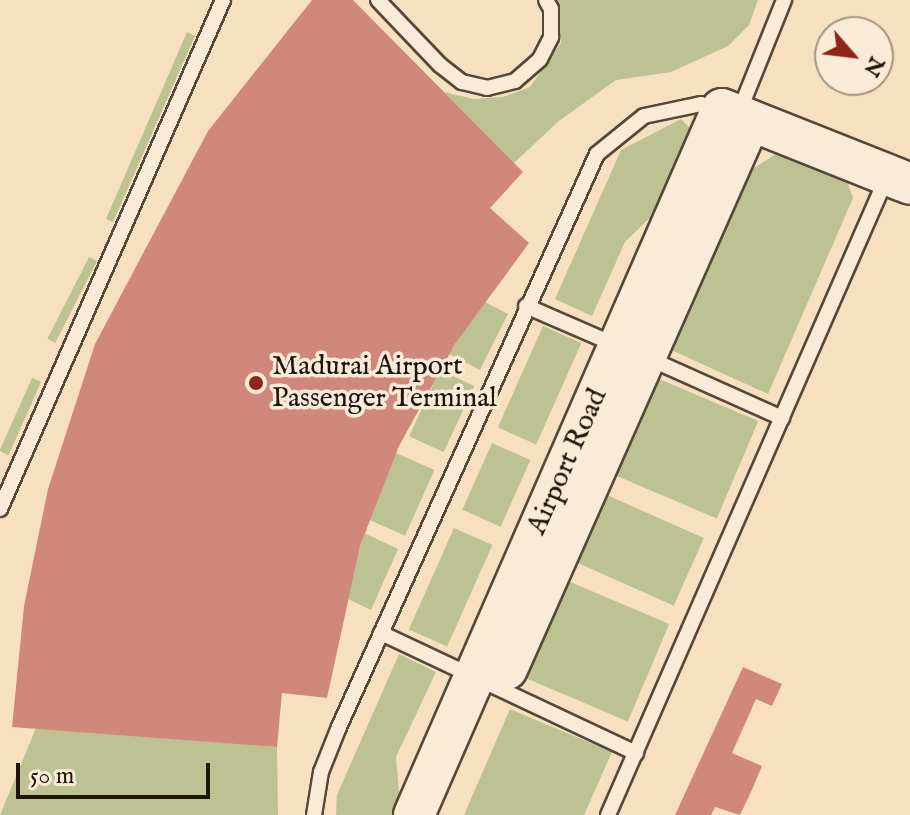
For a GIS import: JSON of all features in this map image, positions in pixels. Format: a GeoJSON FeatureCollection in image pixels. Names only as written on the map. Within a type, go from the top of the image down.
{"type":"FeatureCollection","features":[{"type":"Feature","properties":{"kind":"main road"},"geometry":{"type":"LineString","coordinates":[[737,115],[899,179]]}},
{"type":"Feature","properties":{"kind":"main road","name":"Airport Road"},"geometry":{"type":"LineString","coordinates":[[414,815],[487,682],[737,115]]}},
{"type":"Feature","properties":{"kind":"main road","name":"Airport Road"},"geometry":{"type":"LineString","coordinates":[[443,815],[487,682]]}},
{"type":"Feature","properties":{"kind":"lane"},"geometry":{"type":"LineString","coordinates":[[2,500],[55,366],[208,21],[223,0]]}},
{"type":"Feature","properties":{"kind":"lane"},"geometry":{"type":"LineString","coordinates":[[378,0],[440,65],[462,82],[487,88],[515,81],[540,59],[551,37],[551,9],[546,0]]}},
{"type":"Feature","properties":{"kind":"lane"},"geometry":{"type":"LineString","coordinates":[[314,815],[321,772],[526,306],[597,154],[644,116],[701,104],[737,115],[784,0]]}},
{"type":"Feature","properties":{"kind":"lane"},"geometry":{"type":"LineString","coordinates":[[608,815],[782,418],[899,179]]}},
{"type":"Feature","properties":{"kind":"lane"},"geometry":{"type":"LineString","coordinates":[[526,306],[782,418]]}},
{"type":"Feature","properties":{"kind":"lane"},"geometry":{"type":"LineString","coordinates":[[381,633],[636,753]]}},
{"type":"Feature","properties":{"kind":"green space"},"geometry":{"type":"Polygon","coordinates":[[[556,0],[758,0],[749,25],[728,46],[671,72],[616,80],[559,121],[514,163],[444,92],[474,99],[503,97],[530,87],[561,43],[556,0]]]}},
{"type":"Feature","properties":{"kind":"green space"},"geometry":{"type":"Polygon","coordinates":[[[187,32],[195,36],[113,222],[106,219],[187,32]]]}},
{"type":"Feature","properties":{"kind":"green space"},"geometry":{"type":"Polygon","coordinates":[[[681,119],[693,131],[657,211],[625,242],[592,316],[555,299],[621,150],[681,119]]]}},
{"type":"Feature","properties":{"kind":"green space"},"geometry":{"type":"Polygon","coordinates":[[[779,152],[846,178],[853,198],[768,394],[669,349],[746,173],[779,152]]]}},
{"type":"Feature","properties":{"kind":"green space"},"geometry":{"type":"Polygon","coordinates":[[[89,257],[97,261],[55,343],[47,339],[89,257]]]}},
{"type":"Feature","properties":{"kind":"green space"},"geometry":{"type":"Polygon","coordinates":[[[483,301],[508,314],[480,370],[449,354],[483,301]]]}},
{"type":"Feature","properties":{"kind":"green space"},"geometry":{"type":"Polygon","coordinates":[[[543,326],[581,343],[536,444],[498,427],[543,326]]]}},
{"type":"Feature","properties":{"kind":"green space"},"geometry":{"type":"Polygon","coordinates":[[[440,370],[474,386],[444,452],[409,436],[440,370]]]}},
{"type":"Feature","properties":{"kind":"green space"},"geometry":{"type":"Polygon","coordinates":[[[32,378],[41,382],[9,455],[0,450],[32,378]]]}},
{"type":"Feature","properties":{"kind":"green space"},"geometry":{"type":"Polygon","coordinates":[[[657,378],[758,421],[717,519],[616,476],[657,378]]]}},
{"type":"Feature","properties":{"kind":"green space"},"geometry":{"type":"Polygon","coordinates":[[[492,443],[530,460],[501,527],[462,510],[492,443]]]}},
{"type":"Feature","properties":{"kind":"green space"},"geometry":{"type":"Polygon","coordinates":[[[396,453],[434,470],[405,536],[367,519],[396,453]]]}},
{"type":"Feature","properties":{"kind":"green space"},"geometry":{"type":"Polygon","coordinates":[[[607,495],[704,538],[674,606],[577,563],[607,495]]]}},
{"type":"Feature","properties":{"kind":"green space"},"geometry":{"type":"Polygon","coordinates":[[[454,528],[492,545],[447,646],[409,629],[454,528]]]}},
{"type":"Feature","properties":{"kind":"green space"},"geometry":{"type":"Polygon","coordinates":[[[364,533],[398,549],[371,610],[346,598],[364,533]]]}},
{"type":"Feature","properties":{"kind":"green space"},"geometry":{"type":"Polygon","coordinates":[[[568,581],[669,624],[628,722],[527,679],[568,581]]]}},
{"type":"Feature","properties":{"kind":"green space"},"geometry":{"type":"Polygon","coordinates":[[[399,654],[436,672],[396,757],[400,803],[395,815],[336,815],[337,795],[399,654]]]}},
{"type":"Feature","properties":{"kind":"green space"},"geometry":{"type":"Polygon","coordinates":[[[510,709],[612,752],[584,815],[464,815],[510,709]]]}},
{"type":"Feature","properties":{"kind":"green space"},"geometry":{"type":"Polygon","coordinates":[[[36,728],[277,747],[278,815],[0,815],[36,728]]]}},
{"type":"Feature","properties":{"kind":"building","name":"Madurai Airport Passenger Terminal"},"geometry":{"type":"Polygon","coordinates":[[[312,0],[353,0],[523,172],[490,208],[529,243],[455,344],[399,446],[360,546],[327,698],[282,693],[277,747],[12,727],[24,606],[48,489],[95,344],[208,131],[312,0]]]}},
{"type":"Feature","properties":{"kind":"building"},"geometry":{"type":"Polygon","coordinates":[[[743,667],[782,684],[772,706],[756,699],[732,753],[762,766],[751,792],[740,815],[715,807],[711,815],[675,815],[743,667]]]}},
{"type":"Feature","properties":{"kind":"place","name":"Madurai Airport Passenger Terminal"},"geometry":{"type":"Point","coordinates":[256,383]}}]}
